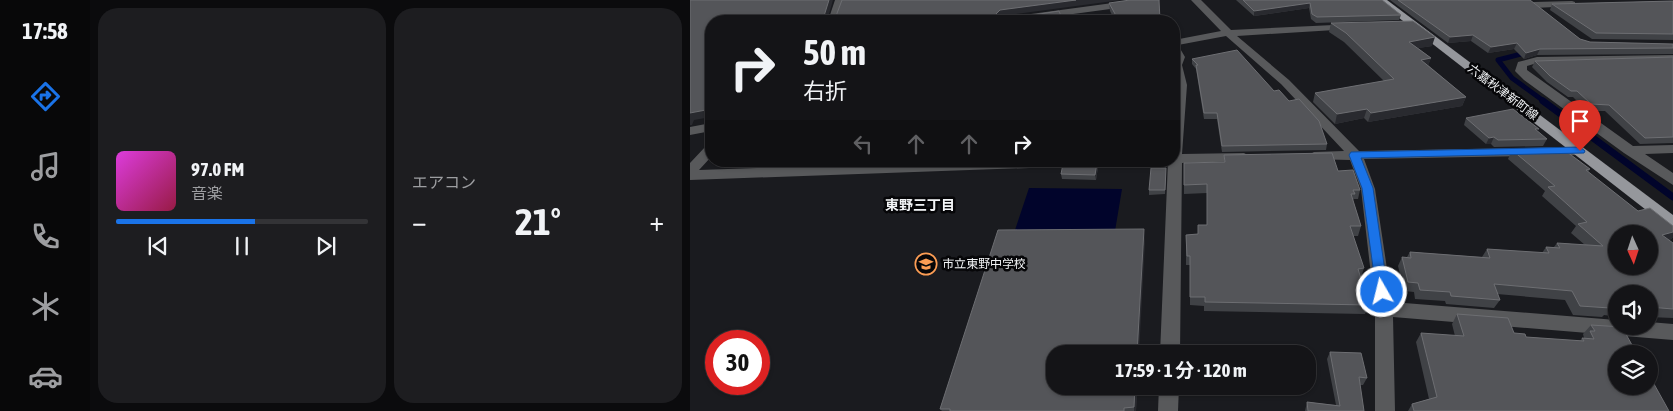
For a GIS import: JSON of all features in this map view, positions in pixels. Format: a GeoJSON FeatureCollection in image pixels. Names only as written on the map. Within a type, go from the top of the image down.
{"type":"FeatureCollection","features":[{"type":"Feature","properties":{"kind":"main road","name":"六嘉秋津新町線"},"geometry":{"type":"LineString","coordinates":[[1380,0],[1673,223]]}},
{"type":"Feature","properties":{"kind":"street"},"geometry":{"type":"LineString","coordinates":[[835,15],[840,0]]}},
{"type":"Feature","properties":{"kind":"street"},"geometry":{"type":"LineString","coordinates":[[1045,15],[1154,0]]}},
{"type":"Feature","properties":{"kind":"street"},"geometry":{"type":"LineString","coordinates":[[1196,0],[1228,33],[1284,82],[1355,155],[1368,188],[1384,310],[1385,411]]}},
{"type":"Feature","properties":{"kind":"street"},"geometry":{"type":"LineString","coordinates":[[1531,2],[1584,4]]}},
{"type":"Feature","properties":{"kind":"street"},"geometry":{"type":"LineString","coordinates":[[1531,2],[1548,15]]}},
{"type":"Feature","properties":{"kind":"street"},"geometry":{"type":"LineString","coordinates":[[1394,24],[1413,24]]}},
{"type":"Feature","properties":{"kind":"street"},"geometry":{"type":"LineString","coordinates":[[1180,44],[1228,33],[1282,28],[1366,25]]}},
{"type":"Feature","properties":{"kind":"street"},"geometry":{"type":"LineString","coordinates":[[1673,58],[1569,58],[1537,60],[1522,64],[1521,70],[1528,78],[1673,180]]}},
{"type":"Feature","properties":{"kind":"street"},"geometry":{"type":"LineString","coordinates":[[1180,81],[1180,96]]}},
{"type":"Feature","properties":{"kind":"street"},"geometry":{"type":"LineString","coordinates":[[690,131],[705,128]]}},
{"type":"Feature","properties":{"kind":"street"},"geometry":{"type":"LineString","coordinates":[[1629,150],[1673,149]]}},
{"type":"Feature","properties":{"kind":"street"},"geometry":{"type":"LineString","coordinates":[[1305,156],[1580,151]]}},
{"type":"Feature","properties":{"kind":"street"},"geometry":{"type":"LineString","coordinates":[[690,171],[705,155]]}},
{"type":"Feature","properties":{"kind":"street"},"geometry":{"type":"LineString","coordinates":[[1180,159],[1255,157]]}},
{"type":"Feature","properties":{"kind":"street"},"geometry":{"type":"LineString","coordinates":[[690,176],[943,167]]}},
{"type":"Feature","properties":{"kind":"street"},"geometry":{"type":"LineString","coordinates":[[1170,345],[1174,167]]}},
{"type":"Feature","properties":{"kind":"street"},"geometry":{"type":"LineString","coordinates":[[1384,310],[1673,332]]}},
{"type":"Feature","properties":{"kind":"street"},"geometry":{"type":"LineString","coordinates":[[1168,411],[1169,395]]}},
{"type":"Feature","properties":{"kind":"water"},"geometry":{"type":"Polygon","coordinates":[[[1029,188],[1122,189],[1115,231],[1015,230],[1029,188]]]}},
{"type":"Feature","properties":{"kind":"building"},"geometry":{"type":"Polygon","coordinates":[[[690,0],[829,0],[824,15],[705,15],[705,110],[690,113],[690,0]]]}},
{"type":"Feature","properties":{"kind":"building"},"geometry":{"type":"Polygon","coordinates":[[[842,0],[1076,0],[1000,10],[995,15],[836,15],[842,0]]]}},
{"type":"Feature","properties":{"kind":"building"},"geometry":{"type":"Polygon","coordinates":[[[1130,0],[1159,0],[1160,15],[1116,15],[1109,3],[1130,0]]]}},
{"type":"Feature","properties":{"kind":"building"},"geometry":{"type":"Polygon","coordinates":[[[1243,0],[1382,0],[1401,15],[1317,17],[1312,14],[1310,3],[1254,11],[1243,0]]]}},
{"type":"Feature","properties":{"kind":"building"},"geometry":{"type":"Polygon","coordinates":[[[1398,0],[1530,0],[1580,39],[1590,42],[1673,44],[1673,48],[1540,49],[1526,53],[1517,43],[1491,47],[1473,35],[1450,37],[1398,0]]]}},
{"type":"Feature","properties":{"kind":"building"},"geometry":{"type":"Polygon","coordinates":[[[1673,1],[1673,34],[1596,33],[1552,4],[1673,1]]]}},
{"type":"Feature","properties":{"kind":"building"},"geometry":{"type":"Polygon","coordinates":[[[1059,11],[1061,15],[1033,15],[1059,11]]]}},
{"type":"Feature","properties":{"kind":"building"},"geometry":{"type":"Polygon","coordinates":[[[1413,21],[1435,37],[1409,42],[1431,58],[1421,60],[1466,97],[1371,113],[1367,109],[1337,114],[1315,93],[1394,79],[1346,33],[1331,23],[1413,21]]]}},
{"type":"Feature","properties":{"kind":"building"},"geometry":{"type":"Polygon","coordinates":[[[1237,50],[1274,91],[1279,90],[1289,101],[1299,99],[1319,121],[1327,144],[1222,146],[1217,113],[1204,113],[1196,65],[1198,65],[1192,59],[1237,50]]]}},
{"type":"Feature","properties":{"kind":"building"},"geometry":{"type":"Polygon","coordinates":[[[1673,57],[1673,137],[1645,138],[1609,105],[1591,104],[1577,91],[1571,91],[1550,76],[1535,61],[1673,57]]]}},
{"type":"Feature","properties":{"kind":"building"},"geometry":{"type":"Polygon","coordinates":[[[1513,109],[1539,129],[1535,129],[1547,139],[1498,140],[1494,137],[1489,138],[1466,118],[1513,109]]]}},
{"type":"Feature","properties":{"kind":"building"},"geometry":{"type":"Polygon","coordinates":[[[1563,149],[1590,169],[1586,170],[1638,211],[1650,208],[1673,226],[1673,232],[1662,235],[1673,243],[1673,309],[1658,308],[1658,285],[1608,285],[1608,308],[1580,306],[1572,291],[1494,284],[1500,300],[1451,296],[1450,292],[1420,290],[1418,283],[1408,282],[1402,257],[1411,258],[1410,252],[1490,258],[1487,249],[1549,253],[1546,247],[1560,248],[1557,243],[1603,246],[1578,224],[1587,222],[1548,187],[1555,186],[1512,150],[1563,149]]]}},
{"type":"Feature","properties":{"kind":"building"},"geometry":{"type":"Polygon","coordinates":[[[1332,153],[1338,171],[1353,170],[1360,190],[1353,190],[1355,194],[1351,194],[1361,226],[1350,226],[1364,268],[1358,269],[1369,305],[1205,302],[1205,297],[1190,297],[1190,256],[1187,256],[1186,235],[1198,234],[1198,225],[1207,225],[1207,184],[1184,185],[1184,163],[1225,162],[1224,155],[1332,153]]]}},
{"type":"Feature","properties":{"kind":"building"},"geometry":{"type":"Polygon","coordinates":[[[1062,167],[1096,167],[1095,175],[1061,174],[1062,167]]]}},
{"type":"Feature","properties":{"kind":"building"},"geometry":{"type":"Polygon","coordinates":[[[1151,168],[1166,168],[1165,190],[1149,190],[1151,168]]]}},
{"type":"Feature","properties":{"kind":"building"},"geometry":{"type":"Polygon","coordinates":[[[1144,229],[1138,345],[1046,345],[1046,395],[1135,395],[1134,407],[1124,408],[1124,411],[950,411],[950,409],[940,409],[998,230],[1144,229]]]}},
{"type":"Feature","properties":{"kind":"building"},"geometry":{"type":"Polygon","coordinates":[[[1457,314],[1508,318],[1514,333],[1525,334],[1526,337],[1584,341],[1582,338],[1594,339],[1590,331],[1595,331],[1591,325],[1608,326],[1608,335],[1626,335],[1632,345],[1608,345],[1608,395],[1658,395],[1658,391],[1669,411],[1414,411],[1412,404],[1437,397],[1421,333],[1464,336],[1457,314]]]}},
{"type":"Feature","properties":{"kind":"building"},"geometry":{"type":"Polygon","coordinates":[[[1330,352],[1361,353],[1367,378],[1359,377],[1364,411],[1308,411],[1307,402],[1340,406],[1330,352]]]}},
{"type":"Feature","properties":{"kind":"waterway"},"geometry":{"type":"LineString","coordinates":[[1529,52],[1498,60],[1512,78],[1545,102]]}},
{"type":"Feature","properties":{"kind":"waterway"},"geometry":{"type":"LineString","coordinates":[[1543,101],[1673,197]]}},
{"type":"Feature","properties":{"kind":"place","name":"市立東野中学校"},"geometry":{"type":"Point","coordinates":[926,264]}},
{"type":"Feature","properties":{"kind":"district","name":"東野三丁目"},"geometry":{"type":"Point","coordinates":[920,205]}},
{"type":"Feature","properties":{"kind":"route"},"geometry":{"type":"LineString","coordinates":[[1382,292],[1368,188],[1355,155],[1580,151]]}}]}
